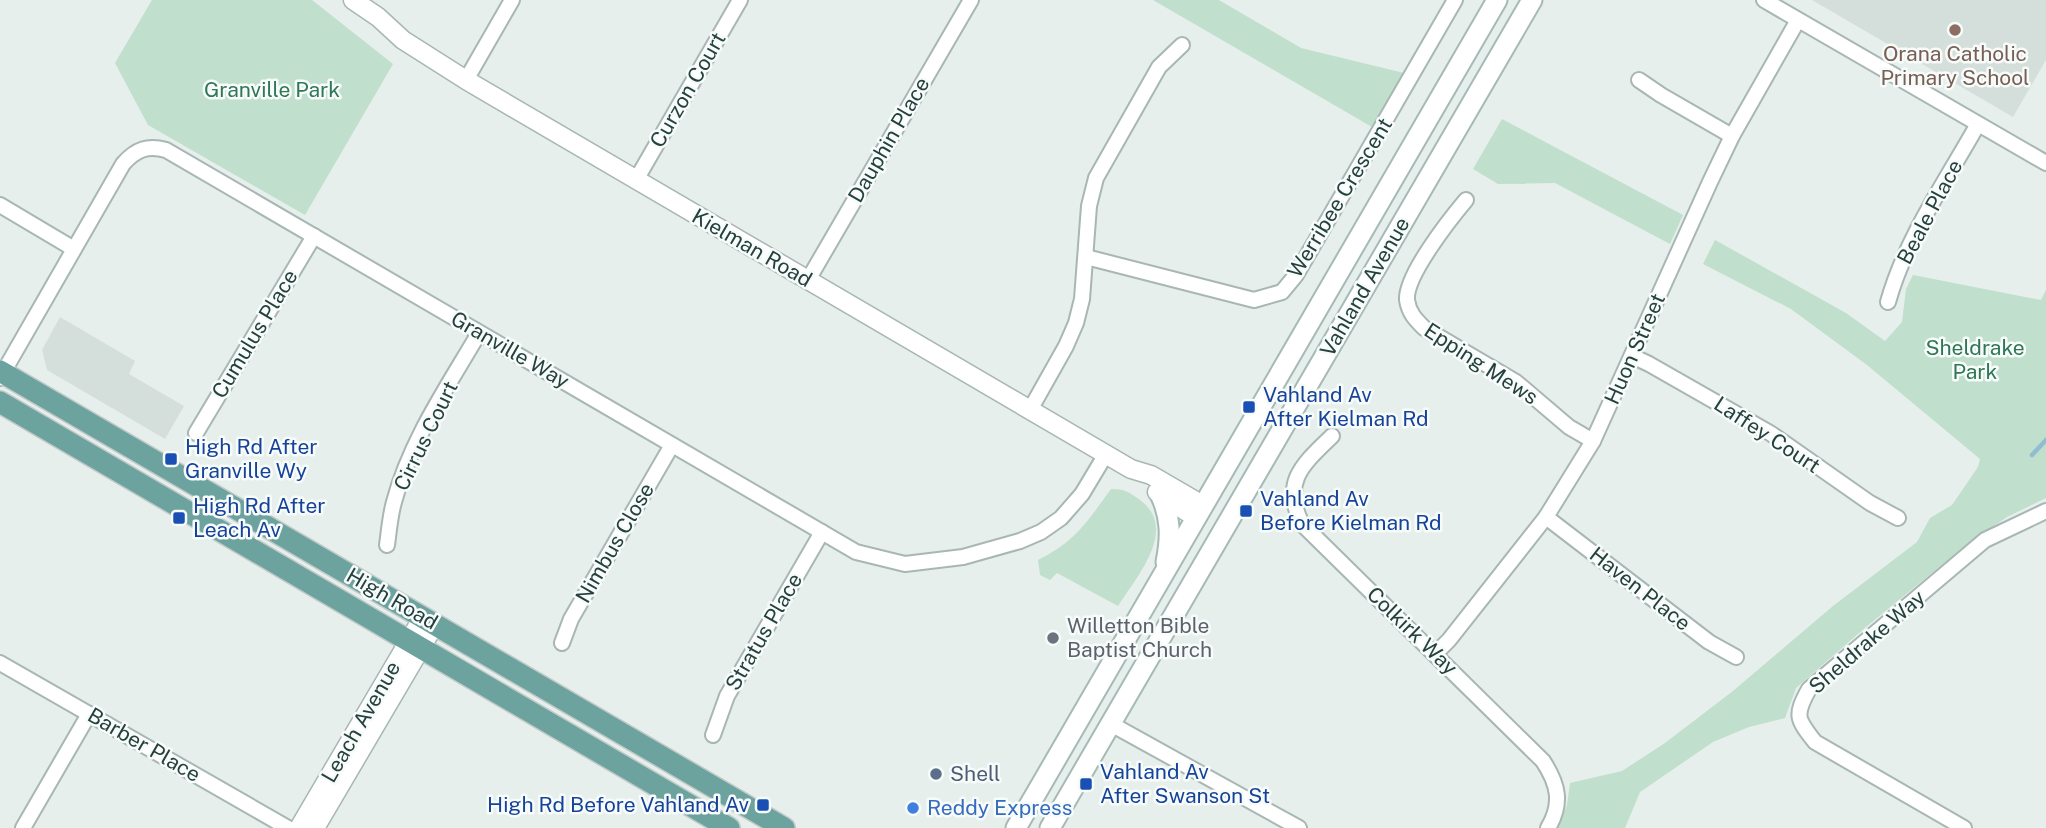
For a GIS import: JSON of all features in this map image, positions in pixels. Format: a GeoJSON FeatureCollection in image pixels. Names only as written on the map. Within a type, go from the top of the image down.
{"type":"FeatureCollection","features":[{"type":"Feature","properties":{"kind":"main road","name":"Vahland Avenue"},"geometry":{"type":"LineString","coordinates":[[1016,828],[1164,573],[1194,508],[1212,491],[1497,0]]}},
{"type":"Feature","properties":{"kind":"main road","name":"Vahland Avenue"},"geometry":{"type":"LineString","coordinates":[[1050,828],[1532,0]]}},
{"type":"Feature","properties":{"kind":"main road","name":"High Road"},"geometry":{"type":"LineString","coordinates":[[1,374],[784,828]]}},
{"type":"Feature","properties":{"kind":"main road","name":"High Road"},"geometry":{"type":"LineString","coordinates":[[0,402],[729,828]]}},
{"type":"Feature","properties":{"kind":"main road"},"geometry":{"type":"LineString","coordinates":[[1194,508],[1210,510],[1222,504],[1231,495],[1241,477],[1261,465]]}},
{"type":"Feature","properties":{"kind":"main road"},"geometry":{"type":"LineString","coordinates":[[1160,494],[1170,528],[1164,573]]}},
{"type":"Feature","properties":{"kind":"main road"},"geometry":{"type":"LineString","coordinates":[[1194,508],[1205,528],[1205,564]]}},
{"type":"Feature","properties":{"kind":"street","name":"Kielman Road"},"geometry":{"type":"LineString","coordinates":[[354,0],[378,17],[402,40],[466,80],[1131,469],[1151,475],[1194,508]]}},
{"type":"Feature","properties":{"kind":"street","name":"Kielman Road"},"geometry":{"type":"LineString","coordinates":[[368,0],[378,17]]}},
{"type":"Feature","properties":{"kind":"street"},"geometry":{"type":"LineString","coordinates":[[466,80],[512,0]]}},
{"type":"Feature","properties":{"kind":"street","name":"Curzon Court"},"geometry":{"type":"LineString","coordinates":[[636,180],[740,0]]}},
{"type":"Feature","properties":{"kind":"street","name":"Dauphin Place"},"geometry":{"type":"LineString","coordinates":[[808,280],[971,0]]}},
{"type":"Feature","properties":{"kind":"street","name":"Werribee Crescent"},"geometry":{"type":"LineString","coordinates":[[1086,257],[1254,300],[1282,292],[1296,275],[1455,0]]}},
{"type":"Feature","properties":{"kind":"street"},"geometry":{"type":"LineString","coordinates":[[1764,0],[2046,163]]}},
{"type":"Feature","properties":{"kind":"street","name":"Huon Street"},"geometry":{"type":"LineString","coordinates":[[1435,654],[1546,517],[1593,441],[1732,136],[1798,20]]}},
{"type":"Feature","properties":{"kind":"street"},"geometry":{"type":"LineString","coordinates":[[1030,410],[1076,323],[1082,299],[1089,206],[1096,178],[1159,67],[1182,45]]}},
{"type":"Feature","properties":{"kind":"street"},"geometry":{"type":"LineString","coordinates":[[1639,80],[1732,136]]}},
{"type":"Feature","properties":{"kind":"street","name":"Beale Place"},"geometry":{"type":"LineString","coordinates":[[1888,302],[1895,279],[1928,211],[1978,124]]}},
{"type":"Feature","properties":{"kind":"street","name":"Granville Way"},"geometry":{"type":"LineString","coordinates":[[1,374],[123,164],[132,154],[145,148],[166,150],[856,552],[905,564],[963,557],[1020,541],[1041,532],[1061,517],[1082,494],[1106,454]]}},
{"type":"Feature","properties":{"kind":"street","name":"Epping Mews"},"geometry":{"type":"LineString","coordinates":[[1466,200],[1444,225],[1409,285],[1407,299],[1411,316],[1424,328],[1516,382],[1569,427],[1593,441]]}},
{"type":"Feature","properties":{"kind":"street"},"geometry":{"type":"LineString","coordinates":[[0,205],[74,249]]}},
{"type":"Feature","properties":{"kind":"street","name":"Cumulus Place"},"geometry":{"type":"LineString","coordinates":[[196,433],[314,236]]}},
{"type":"Feature","properties":{"kind":"street","name":"Cirrus Court"},"geometry":{"type":"LineString","coordinates":[[387,545],[394,502],[412,455],[435,409],[480,332]]}},
{"type":"Feature","properties":{"kind":"street","name":"Laffey Court"},"geometry":{"type":"LineString","coordinates":[[1632,356],[1770,433],[1870,503],[1898,519]]}},
{"type":"Feature","properties":{"kind":"street","name":"Colkirk Way"},"geometry":{"type":"LineString","coordinates":[[1332,436],[1309,458],[1296,479],[1292,495],[1302,524],[1543,761],[1555,779],[1559,802],[1548,828]]}},
{"type":"Feature","properties":{"kind":"street","name":"Nimbus Close"},"geometry":{"type":"LineString","coordinates":[[562,643],[570,619],[672,445]]}},
{"type":"Feature","properties":{"kind":"street","name":"Kielman Road"},"geometry":{"type":"LineString","coordinates":[[1131,469],[1144,483],[1160,494],[1194,508]]}},
{"type":"Feature","properties":{"kind":"street","name":"Sheldrake Way"},"geometry":{"type":"LineString","coordinates":[[1965,828],[1815,742],[1800,723],[1800,705],[1810,689],[1985,540],[2046,511]]}},
{"type":"Feature","properties":{"kind":"street","name":"Haven Place"},"geometry":{"type":"LineString","coordinates":[[1546,517],[1709,642],[1736,657]]}},
{"type":"Feature","properties":{"kind":"street","name":"Stratus Place"},"geometry":{"type":"LineString","coordinates":[[713,735],[727,696],[822,532]]}},
{"type":"Feature","properties":{"kind":"street","name":"Leach Avenue"},"geometry":{"type":"LineString","coordinates":[[299,828],[429,621]]}},
{"type":"Feature","properties":{"kind":"street","name":"Leach Avenue"},"geometry":{"type":"LineString","coordinates":[[315,828],[414,644]]}},
{"type":"Feature","properties":{"kind":"street","name":"Barber Place"},"geometry":{"type":"LineString","coordinates":[[0,663],[288,828]]}},
{"type":"Feature","properties":{"kind":"street"},"geometry":{"type":"LineString","coordinates":[[23,828],[89,714]]}},
{"type":"Feature","properties":{"kind":"street"},"geometry":{"type":"LineString","coordinates":[[1111,724],[1279,823],[1299,828]]}},
{"type":"Feature","properties":{"kind":"shaded area","name":"Orana Catholic Primary School"},"geometry":{"type":"Polygon","coordinates":[[[1812,0],[2046,0],[2046,60],[2013,117],[1812,0]]]}},
{"type":"Feature","properties":{"kind":"shaded area"},"geometry":{"type":"Polygon","coordinates":[[[60,317],[135,361],[129,374],[184,406],[165,439],[47,370],[42,350],[60,317]]]}},
{"type":"Feature","properties":{"kind":"green space","name":"Granville Park"},"geometry":{"type":"Polygon","coordinates":[[[152,0],[312,0],[393,64],[305,215],[148,125],[115,63],[152,0]]]}},
{"type":"Feature","properties":{"kind":"green space"},"geometry":{"type":"Polygon","coordinates":[[[1153,0],[1219,0],[1301,48],[1404,73],[1372,127],[1153,0]]]}},
{"type":"Feature","properties":{"kind":"green space"},"geometry":{"type":"Polygon","coordinates":[[[1502,119],[1683,215],[1670,244],[1555,183],[1498,184],[1473,169],[1502,119]]]}},
{"type":"Feature","properties":{"kind":"green space","name":"Sheldrake Park"},"geometry":{"type":"Polygon","coordinates":[[[1715,240],[1846,313],[1885,341],[1902,322],[1906,289],[1913,275],[2041,300],[2046,290],[2046,498],[2007,517],[1966,545],[1866,627],[1796,688],[1785,718],[1749,727],[1713,742],[1640,792],[1625,828],[1558,828],[1567,805],[1570,783],[1622,771],[1665,743],[1733,691],[1833,606],[1917,542],[1930,518],[1952,505],[1978,467],[1980,459],[1867,365],[1791,309],[1703,264],[1715,240]]]}},
{"type":"Feature","properties":{"kind":"green space"},"geometry":{"type":"Polygon","coordinates":[[[1111,489],[1127,492],[1140,500],[1151,512],[1156,525],[1151,553],[1118,606],[1057,573],[1050,580],[1040,575],[1038,560],[1071,538],[1111,489]]]}},
{"type":"Feature","properties":{"kind":"waterway"},"geometry":{"type":"LineString","coordinates":[[2032,455],[2046,440]]}},
{"type":"Feature","properties":{"kind":"place","name":"Orana Catholic Primary School"},"geometry":{"type":"Point","coordinates":[1955,30]}},
{"type":"Feature","properties":{"kind":"place","name":"Vahland Av After Kielman Rd"},"geometry":{"type":"Point","coordinates":[1249,407]}},
{"type":"Feature","properties":{"kind":"place","name":"High Rd After Granville Wy"},"geometry":{"type":"Point","coordinates":[171,459]}},
{"type":"Feature","properties":{"kind":"place","name":"Vahland Av Before Kielman Rd"},"geometry":{"type":"Point","coordinates":[1246,511]}},
{"type":"Feature","properties":{"kind":"place","name":"High Rd After Leach Av"},"geometry":{"type":"Point","coordinates":[179,518]}},
{"type":"Feature","properties":{"kind":"place","name":"Willetton Bible Baptist Church"},"geometry":{"type":"Point","coordinates":[1053,638]}},
{"type":"Feature","properties":{"kind":"place","name":"Shell"},"geometry":{"type":"Point","coordinates":[936,774]}},
{"type":"Feature","properties":{"kind":"place","name":"Vahland Av After Swanson St"},"geometry":{"type":"Point","coordinates":[1086,784]}},
{"type":"Feature","properties":{"kind":"place","name":"High Rd Before Vahland Av"},"geometry":{"type":"Point","coordinates":[763,805]}},
{"type":"Feature","properties":{"kind":"place","name":"Reddy Express"},"geometry":{"type":"Point","coordinates":[913,808]}}]}
